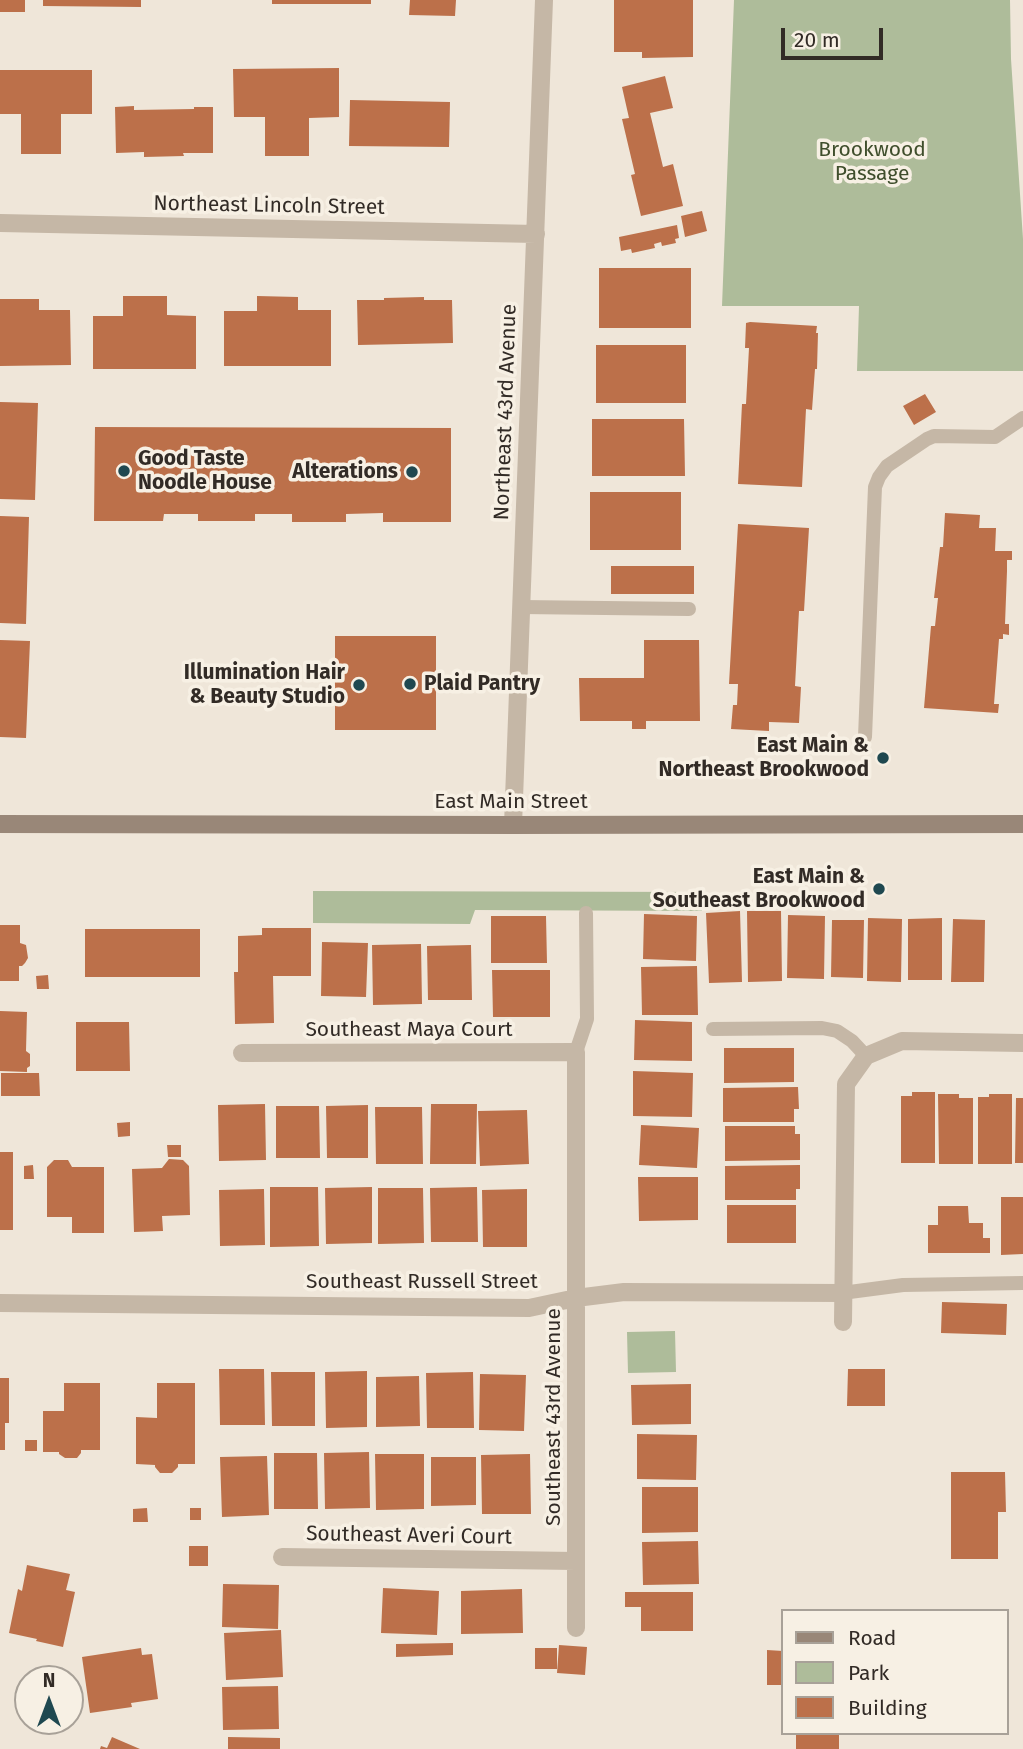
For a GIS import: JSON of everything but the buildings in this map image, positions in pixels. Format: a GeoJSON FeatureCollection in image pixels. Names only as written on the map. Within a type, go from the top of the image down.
{"type":"FeatureCollection","features":[{"type":"Feature","properties":{"kind":"main road","name":"East Main Street"},"geometry":{"type":"LineString","coordinates":[[0,824],[1023,824]]}},
{"type":"Feature","properties":{"kind":"street","name":"Northeast 43rd Avenue"},"geometry":{"type":"LineString","coordinates":[[513,825],[544,0]]}},
{"type":"Feature","properties":{"kind":"street","name":"Northeast Lincoln Street"},"geometry":{"type":"LineString","coordinates":[[0,223],[536,234]]}},
{"type":"Feature","properties":{"kind":"street"},"geometry":{"type":"LineString","coordinates":[[843,1322],[846,1084],[866,1056],[902,1041],[1023,1043]]}},
{"type":"Feature","properties":{"kind":"street","name":"Southeast Maya Court"},"geometry":{"type":"LineString","coordinates":[[243,1053],[576,1052]]}},
{"type":"Feature","properties":{"kind":"street","name":"Southeast 43rd Avenue"},"geometry":{"type":"LineString","coordinates":[[576,1052],[576,1628]]}},
{"type":"Feature","properties":{"kind":"street","name":"Southeast Russell Street"},"geometry":{"type":"LineString","coordinates":[[0,1303],[529,1308],[624,1292],[842,1293]]}},
{"type":"Feature","properties":{"kind":"street","name":"Southeast Averi Court"},"geometry":{"type":"LineString","coordinates":[[282,1558],[576,1561]]}},
{"type":"Feature","properties":{"kind":"lane"},"geometry":{"type":"LineString","coordinates":[[865,737],[876,487],[879,477],[887,466],[934,436],[995,437],[1023,418]]}},
{"type":"Feature","properties":{"kind":"lane"},"geometry":{"type":"LineString","coordinates":[[521,607],[689,609]]}},
{"type":"Feature","properties":{"kind":"lane","name":"Southeast 43rd Avenue"},"geometry":{"type":"LineString","coordinates":[[576,1052],[587,1019],[586,913]]}},
{"type":"Feature","properties":{"kind":"lane"},"geometry":{"type":"LineString","coordinates":[[713,1030],[822,1028],[837,1031],[852,1041],[866,1056]]}},
{"type":"Feature","properties":{"kind":"lane"},"geometry":{"type":"LineString","coordinates":[[842,1293],[903,1285],[1023,1283]]}},
{"type":"Feature","properties":{"kind":"green space","name":"Brookwood Passage"},"geometry":{"type":"Polygon","coordinates":[[[734,0],[1010,0],[1011,59],[1023,239],[1023,371],[857,371],[859,306],[722,306],[734,0]]]}},
{"type":"Feature","properties":{"kind":"green space"},"geometry":{"type":"Polygon","coordinates":[[[313,891],[702,892],[702,911],[475,910],[470,924],[313,923],[313,891]]]}},
{"type":"Feature","properties":{"kind":"green space"},"geometry":{"type":"Polygon","coordinates":[[[675,1331],[676,1372],[628,1373],[627,1332],[675,1331]]]}},
{"type":"Feature","properties":{"kind":"place","name":"Good Taste Noodle House"},"geometry":{"type":"Point","coordinates":[124,471]}},
{"type":"Feature","properties":{"kind":"place","name":"Alterations"},"geometry":{"type":"Point","coordinates":[412,472]}},
{"type":"Feature","properties":{"kind":"place","name":"Plaid Pantry"},"geometry":{"type":"Point","coordinates":[410,684]}},
{"type":"Feature","properties":{"kind":"place","name":"Illumination Hair & Beauty Studio"},"geometry":{"type":"Point","coordinates":[359,685]}},
{"type":"Feature","properties":{"kind":"place","name":"East Main & Northeast Brookwood"},"geometry":{"type":"Point","coordinates":[883,758]}},
{"type":"Feature","properties":{"kind":"place","name":"East Main & Southeast Brookwood"},"geometry":{"type":"Point","coordinates":[879,889]}}]}
